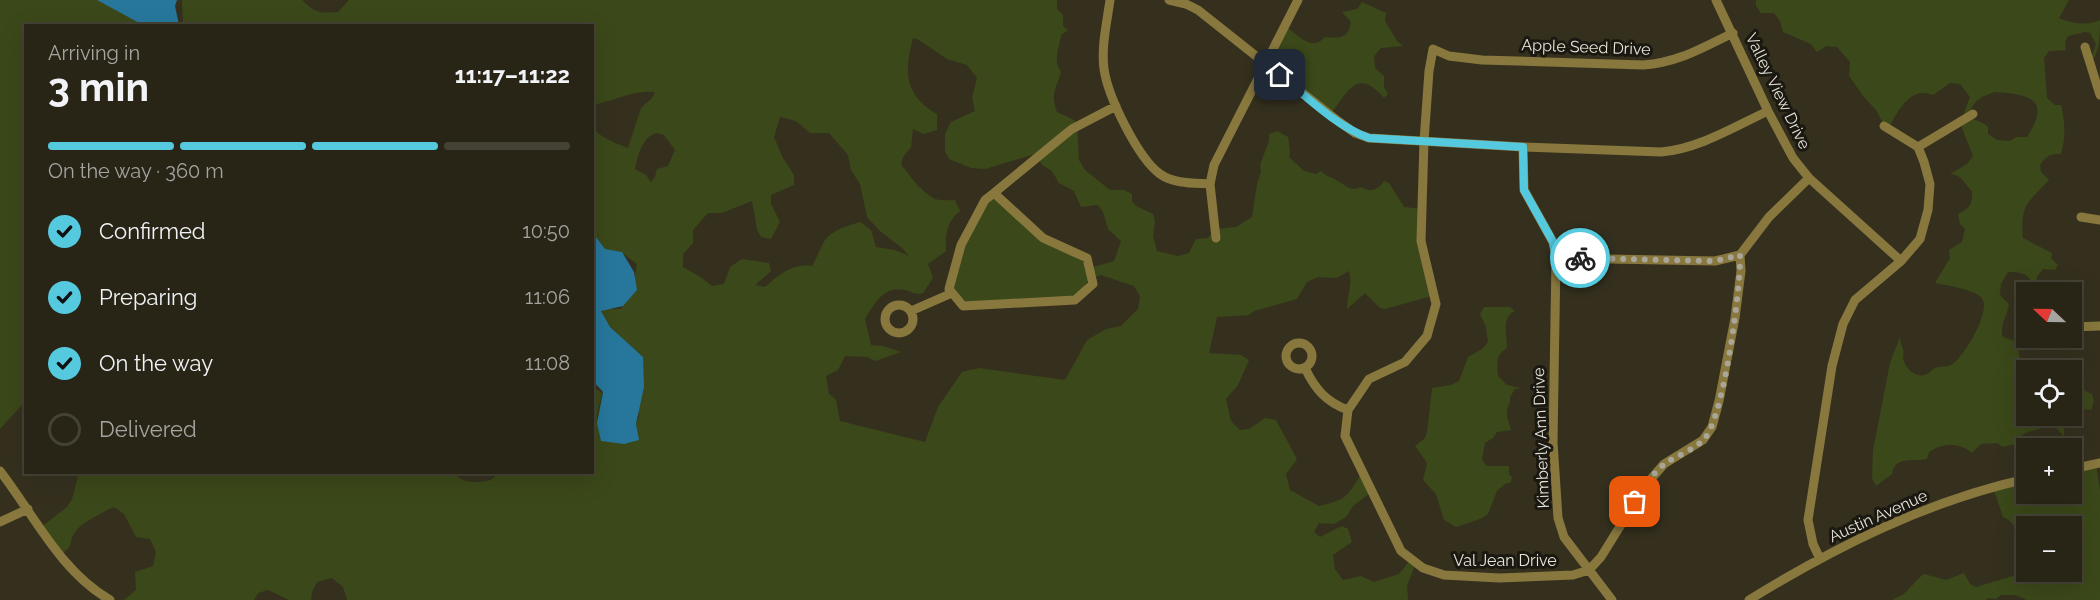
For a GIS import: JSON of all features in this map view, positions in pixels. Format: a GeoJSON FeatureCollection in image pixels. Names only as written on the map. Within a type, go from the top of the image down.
{"type":"FeatureCollection","features":[{"type":"Feature","properties":{"kind":"street"},"geometry":{"type":"LineString","coordinates":[[1110,0],[1104,68],[1116,106],[1134,141],[1161,175],[1179,181],[1210,184]]}},
{"type":"Feature","properties":{"kind":"street"},"geometry":{"type":"LineString","coordinates":[[1169,0],[1186,4],[1197,10],[1355,133],[1369,138],[1523,147],[1679,151],[1768,111]]}},
{"type":"Feature","properties":{"kind":"street"},"geometry":{"type":"LineString","coordinates":[[1216,238],[1210,184],[1214,165],[1298,0]]}},
{"type":"Feature","properties":{"kind":"street","name":"Valley View Drive"},"geometry":{"type":"LineString","coordinates":[[1716,0],[1768,111],[1793,158],[1809,178],[1900,261]]}},
{"type":"Feature","properties":{"kind":"street","name":"Apple Seed Drive"},"geometry":{"type":"LineString","coordinates":[[1424,141],[1432,49],[1449,56],[1482,60],[1662,64],[1679,59],[1733,33]]}},
{"type":"Feature","properties":{"kind":"street"},"geometry":{"type":"LineString","coordinates":[[2085,47],[2100,95]]}},
{"type":"Feature","properties":{"kind":"street"},"geometry":{"type":"LineString","coordinates":[[994,193],[1043,238],[1087,258],[1094,285],[1075,300],[963,306],[949,289],[961,245],[985,200],[1072,129],[1116,106]]}},
{"type":"Feature","properties":{"kind":"street"},"geometry":{"type":"LineString","coordinates":[[1918,147],[1972,114]]}},
{"type":"Feature","properties":{"kind":"street"},"geometry":{"type":"LineString","coordinates":[[1820,559],[1812,544],[1808,520],[1832,366],[1843,324],[1855,300],[1900,261],[1920,239],[1928,210],[1930,184],[1918,147],[1884,126]]}},
{"type":"Feature","properties":{"kind":"street"},"geometry":{"type":"LineString","coordinates":[[1305,368],[1311,380],[1327,400],[1348,410],[1370,379],[1405,362],[1427,336],[1436,304],[1421,241],[1424,141]]}},
{"type":"Feature","properties":{"kind":"street"},"geometry":{"type":"LineString","coordinates":[[1523,147],[1524,190],[1553,242],[1556,258],[1715,261],[1740,255],[1769,217],[1809,178]]}},
{"type":"Feature","properties":{"kind":"street"},"geometry":{"type":"LineString","coordinates":[[2082,217],[2100,220]]}},
{"type":"Feature","properties":{"kind":"street"},"geometry":{"type":"LineString","coordinates":[[1589,570],[1601,557],[1645,486],[1664,464],[1703,440],[1712,427],[1735,318],[1741,271],[1740,255]]}},
{"type":"Feature","properties":{"kind":"street","name":"Kimberly Ann Drive"},"geometry":{"type":"LineString","coordinates":[[1556,258],[1553,442],[1558,518],[1564,537],[1612,600]]}},
{"type":"Feature","properties":{"kind":"street"},"geometry":{"type":"LineString","coordinates":[[911,312],[952,293]]}},
{"type":"Feature","properties":{"kind":"street"},"geometry":{"type":"LineString","coordinates":[[2082,327],[2100,326]]}},
{"type":"Feature","properties":{"kind":"street","name":"Val Jean Drive"},"geometry":{"type":"LineString","coordinates":[[1348,410],[1345,436],[1401,551],[1423,568],[1444,575],[1499,578],[1573,575],[1589,570]]}},
{"type":"Feature","properties":{"kind":"street"},"geometry":{"type":"LineString","coordinates":[[2082,468],[2100,463]]}},
{"type":"Feature","properties":{"kind":"street"},"geometry":{"type":"LineString","coordinates":[[0,471],[61,557],[94,590],[110,600]]}},
{"type":"Feature","properties":{"kind":"street","name":"Austin Avenue"},"geometry":{"type":"LineString","coordinates":[[1749,600],[1820,559],[1888,525],[1927,509],[2016,482]]}},
{"type":"Feature","properties":{"kind":"street"},"geometry":{"type":"LineString","coordinates":[[0,522],[28,509]]}},
{"type":"Feature","properties":{"kind":"green space"},"geometry":{"type":"Polygon","coordinates":[[[0,0],[141,0],[167,24],[24,24],[24,405],[0,429],[0,0]]]}},
{"type":"Feature","properties":{"kind":"green space"},"geometry":{"type":"Polygon","coordinates":[[[182,0],[302,0],[318,12],[327,13],[338,12],[349,0],[1057,0],[1057,9],[1063,15],[1063,26],[1068,30],[1061,35],[1057,54],[1057,63],[1061,72],[1054,96],[1057,112],[1074,120],[1077,124],[1079,160],[1085,170],[1110,190],[1124,190],[1132,194],[1132,201],[1136,206],[1153,214],[1155,221],[1153,236],[1157,251],[1178,256],[1189,253],[1196,239],[1208,238],[1215,229],[1236,227],[1252,217],[1261,172],[1260,165],[1269,141],[1269,134],[1277,131],[1288,137],[1289,157],[1304,171],[1316,174],[1321,171],[1351,189],[1361,187],[1374,190],[1384,181],[1389,183],[1404,207],[1423,209],[1424,251],[1432,296],[1385,309],[1380,308],[1365,293],[1347,309],[1349,271],[1336,278],[1318,277],[1307,282],[1297,299],[1254,311],[1249,315],[1217,317],[1209,353],[1241,355],[1249,360],[1238,385],[1226,399],[1231,421],[1240,430],[1249,429],[1265,418],[1276,420],[1297,459],[1286,474],[1290,490],[1319,506],[1344,497],[1361,474],[1370,493],[1353,506],[1346,517],[1334,524],[1319,523],[1314,532],[1320,537],[1342,526],[1348,529],[1352,542],[1333,555],[1335,569],[1343,580],[1361,576],[1374,582],[1399,574],[1410,560],[1415,565],[1407,586],[1408,600],[347,600],[343,587],[332,578],[317,582],[311,600],[289,600],[268,590],[258,593],[254,600],[124,600],[136,590],[135,572],[153,566],[156,552],[150,539],[136,537],[124,514],[114,507],[79,528],[73,535],[68,549],[60,555],[40,528],[67,507],[72,499],[79,474],[454,474],[465,481],[475,482],[491,480],[497,474],[594,474],[594,388],[602,393],[597,417],[600,430],[632,437],[639,416],[637,406],[642,355],[623,349],[620,338],[600,313],[605,309],[621,309],[635,275],[637,264],[625,255],[597,249],[594,234],[594,129],[604,137],[628,148],[641,108],[655,92],[631,94],[594,105],[594,24],[183,24],[182,0]],[[913,38],[908,61],[909,81],[918,99],[937,114],[937,130],[924,134],[913,129],[911,147],[903,157],[901,164],[930,196],[937,200],[955,200],[960,211],[952,219],[948,229],[946,251],[928,264],[933,278],[923,293],[891,290],[880,297],[865,319],[871,345],[901,352],[875,361],[867,357],[845,356],[838,370],[826,376],[829,394],[836,400],[840,421],[925,442],[938,407],[962,372],[979,368],[1065,380],[1087,340],[1106,329],[1121,326],[1138,309],[1140,296],[1134,286],[1101,275],[1089,279],[1079,295],[1064,299],[972,305],[954,294],[950,279],[980,211],[998,194],[1043,238],[1075,249],[1090,268],[1114,261],[1121,241],[1108,229],[1103,212],[1098,205],[1081,207],[1074,191],[1059,183],[1052,171],[1042,165],[1035,154],[985,169],[971,168],[949,159],[945,151],[945,134],[951,122],[975,111],[972,98],[977,78],[967,65],[947,59],[913,38]],[[780,117],[774,137],[783,158],[794,175],[794,185],[771,195],[771,204],[780,222],[771,239],[761,237],[757,229],[752,201],[722,213],[708,213],[693,230],[693,243],[683,254],[683,267],[712,286],[724,284],[730,267],[742,259],[769,263],[771,271],[755,285],[765,287],[792,268],[812,266],[828,236],[841,228],[860,222],[871,230],[876,247],[895,250],[909,256],[867,217],[860,184],[851,170],[848,155],[829,133],[810,133],[796,121],[780,117]],[[657,133],[652,135],[644,142],[639,153],[635,169],[646,175],[651,182],[657,169],[668,166],[675,150],[664,135],[657,133]]]}},
{"type":"Feature","properties":{"kind":"green space"},"geometry":{"type":"Polygon","coordinates":[[[1756,0],[2069,0],[2059,18],[2080,24],[2100,20],[2097,50],[2089,65],[2096,44],[2090,33],[2085,32],[2068,36],[2065,42],[2066,50],[2049,51],[2044,58],[2047,98],[2055,105],[2061,105],[2064,142],[2061,154],[2049,156],[2040,165],[2041,172],[2049,180],[2027,205],[2022,227],[2023,238],[2052,253],[2051,258],[2058,265],[2055,270],[2043,269],[2037,277],[2037,282],[2032,282],[2026,275],[2008,272],[2001,284],[2000,295],[2009,304],[2002,335],[2016,341],[2021,360],[2016,360],[2016,426],[2055,426],[2023,434],[2022,438],[2016,438],[2016,444],[2003,447],[1997,443],[1981,444],[1972,453],[1957,445],[1940,447],[1929,452],[1927,459],[1906,460],[1897,464],[1892,474],[1876,486],[1872,478],[1873,450],[1890,363],[1900,337],[1903,359],[1907,367],[1916,374],[1927,374],[1935,368],[1951,365],[1960,356],[1972,339],[1984,310],[1980,296],[1935,283],[1950,258],[1949,250],[1962,242],[1965,229],[1960,224],[1958,214],[1968,208],[1972,199],[1972,191],[1963,180],[1950,174],[1967,164],[1973,156],[1960,123],[1965,120],[1964,113],[1970,97],[1960,84],[1950,83],[1933,95],[1917,94],[1902,106],[1889,129],[1849,76],[1850,62],[1837,47],[1826,46],[1817,52],[1811,44],[1783,32],[1780,21],[1774,13],[1761,13],[1756,6],[1756,0]],[[1995,92],[1984,96],[1974,104],[1968,117],[1983,123],[1988,127],[1988,134],[1997,140],[2010,141],[2016,137],[2027,137],[2034,124],[2037,107],[2027,97],[1995,92]]]}},
{"type":"Feature","properties":{"kind":"green space"},"geometry":{"type":"Polygon","coordinates":[[[1362,2],[1386,13],[1385,21],[1397,41],[1403,46],[1381,48],[1374,56],[1375,68],[1384,76],[1384,87],[1388,94],[1384,98],[1374,88],[1366,84],[1359,84],[1347,92],[1330,114],[1266,59],[1285,26],[1310,43],[1320,41],[1325,37],[1343,36],[1348,31],[1351,22],[1342,12],[1357,9],[1362,2]]]}},
{"type":"Feature","properties":{"kind":"green space"},"geometry":{"type":"Polygon","coordinates":[[[1484,307],[1510,307],[1515,311],[1506,322],[1507,348],[1499,357],[1497,364],[1498,376],[1507,385],[1521,388],[1515,389],[1507,409],[1511,430],[1497,432],[1485,443],[1482,460],[1487,466],[1509,466],[1509,474],[1512,477],[1511,482],[1497,491],[1488,514],[1456,527],[1444,520],[1436,494],[1423,480],[1427,463],[1415,446],[1425,438],[1427,432],[1432,388],[1451,385],[1459,381],[1468,357],[1482,349],[1488,342],[1486,327],[1480,314],[1484,307]]]}},
{"type":"Feature","properties":{"kind":"green space"},"geometry":{"type":"Polygon","coordinates":[[[2082,389],[2092,394],[2094,401],[2091,410],[2082,409],[2082,389]]]}},
{"type":"Feature","properties":{"kind":"green space"},"geometry":{"type":"Polygon","coordinates":[[[2055,426],[2065,426],[2064,437],[2055,426]]]}},
{"type":"Feature","properties":{"kind":"green space"},"geometry":{"type":"Polygon","coordinates":[[[2096,464],[2100,490],[2100,600],[2027,600],[2015,595],[2001,595],[1996,599],[1986,600],[1893,600],[1924,574],[1946,580],[1964,573],[1970,584],[1976,587],[2016,575],[2016,582],[2082,582],[2082,516],[2016,516],[2016,529],[2010,521],[2003,517],[1993,488],[2016,481],[2016,504],[2082,504],[2082,467],[2096,464]]]}},
{"type":"Feature","properties":{"kind":"water"},"geometry":{"type":"Polygon","coordinates":[[[97,0],[177,0],[175,6],[179,24],[141,24],[97,0]]]}},
{"type":"Feature","properties":{"kind":"water"},"geometry":{"type":"Polygon","coordinates":[[[594,235],[605,249],[622,252],[634,272],[637,290],[623,306],[601,311],[610,327],[643,357],[644,387],[636,424],[639,440],[624,444],[601,441],[597,423],[603,392],[594,382],[594,235]]]}},
{"type":"Feature","properties":{"kind":"way so far"},"geometry":{"type":"LineString","coordinates":[[1580,258],[1715,261],[1740,255],[1741,271],[1735,318],[1712,427],[1703,440],[1664,464],[1635,502]]}},
{"type":"Feature","properties":{"kind":"route"},"geometry":{"type":"LineString","coordinates":[[1280,75],[1338,121],[1355,133],[1369,138],[1523,147],[1524,190],[1553,242],[1556,258],[1580,258]]}}]}
